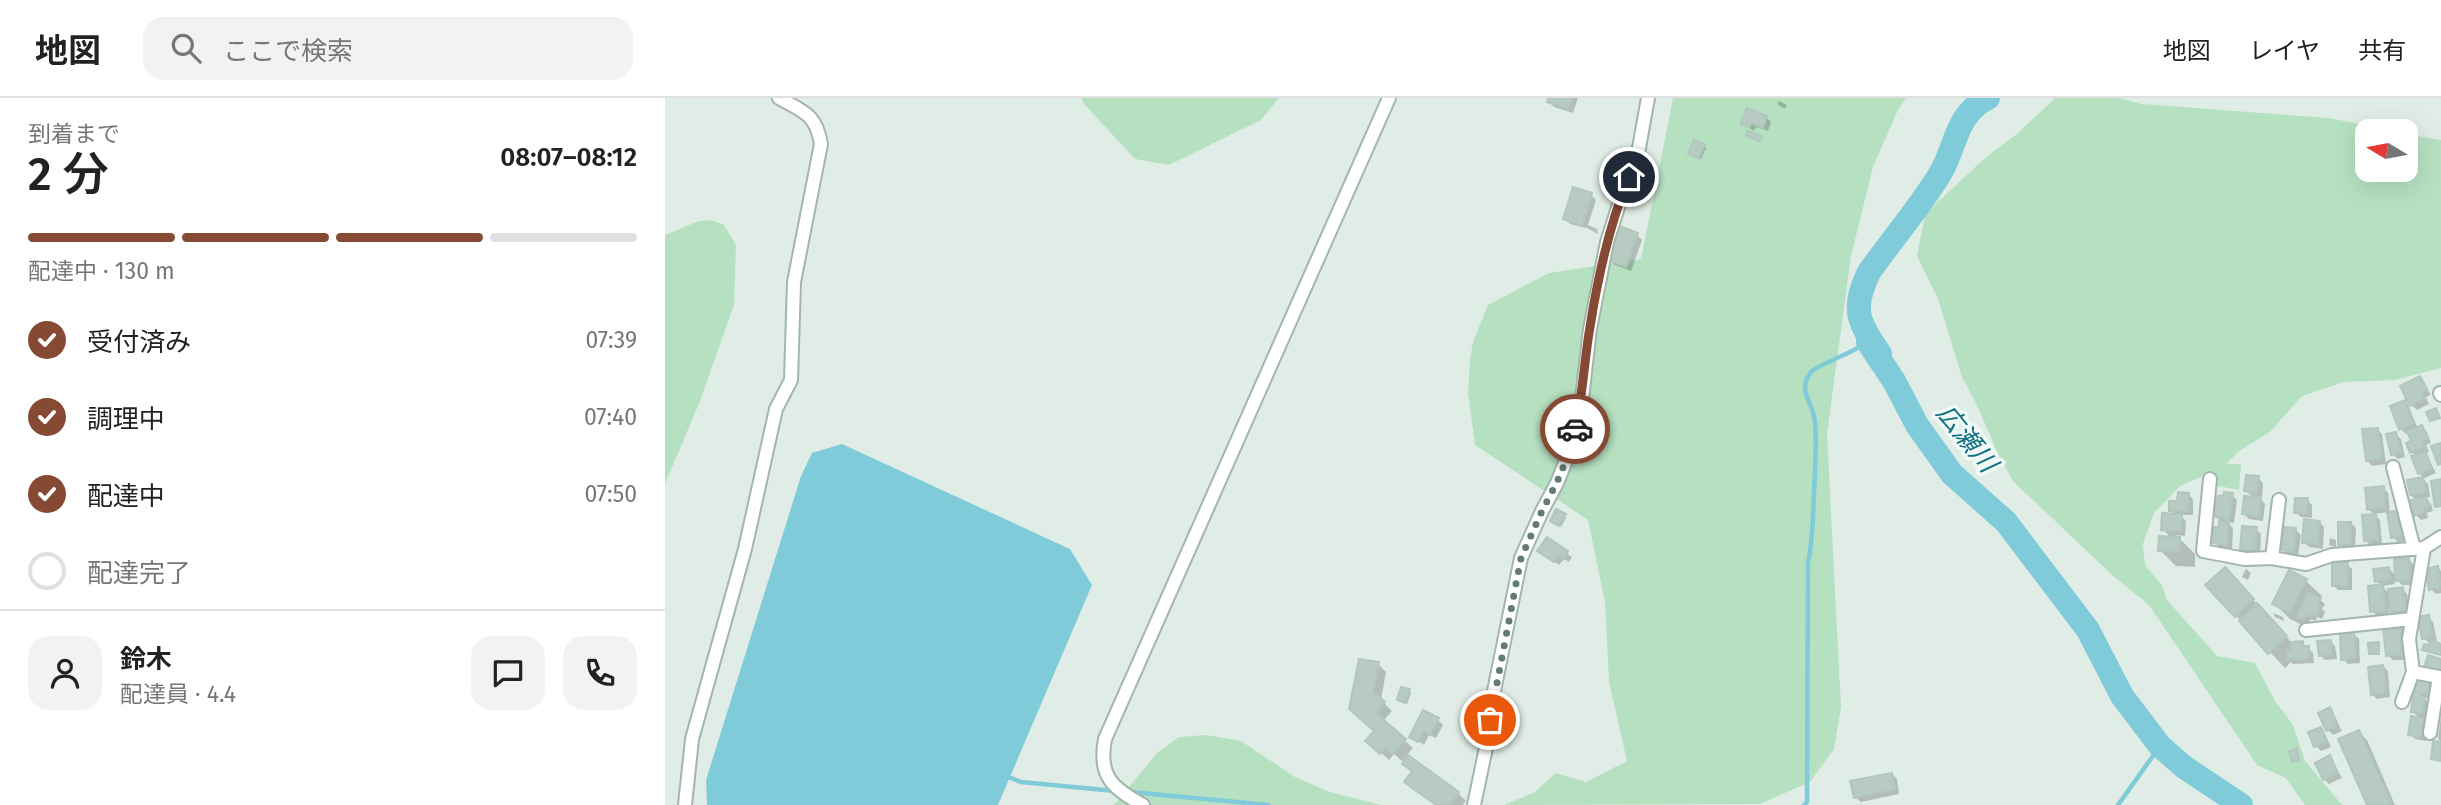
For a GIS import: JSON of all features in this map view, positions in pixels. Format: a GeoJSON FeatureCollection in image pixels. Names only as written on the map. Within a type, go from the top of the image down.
{"type":"FeatureCollection","features":[{"type":"Feature","properties":{"kind":"street"},"geometry":{"type":"LineString","coordinates":[[685,805],[692,739],[745,549],[776,408],[791,380],[794,282],[821,144],[818,127],[812,117],[779,98]]}},
{"type":"Feature","properties":{"kind":"street"},"geometry":{"type":"LineString","coordinates":[[1143,805],[1124,794],[1104,771],[1102,758],[1105,739],[1389,98]]}},
{"type":"Feature","properties":{"kind":"street"},"geometry":{"type":"LineString","coordinates":[[1475,805],[1493,696],[1521,558],[1571,448],[1582,398],[1590,329],[1607,242],[1637,159],[1648,98]]}},
{"type":"Feature","properties":{"kind":"street"},"geometry":{"type":"LineString","coordinates":[[2393,467],[2419,549],[2409,639],[2413,672],[2402,702]]}},
{"type":"Feature","properties":{"kind":"street"},"geometry":{"type":"LineString","coordinates":[[2210,479],[2203,551],[2245,559],[2272,558],[2306,564],[2332,555],[2419,549],[2441,537]]}},
{"type":"Feature","properties":{"kind":"street"},"geometry":{"type":"LineString","coordinates":[[2272,558],[2279,500]]}},
{"type":"Feature","properties":{"kind":"street"},"geometry":{"type":"LineString","coordinates":[[2306,629],[2412,619]]}},
{"type":"Feature","properties":{"kind":"street"},"geometry":{"type":"LineString","coordinates":[[2413,672],[2439,677],[2430,733]]}},
{"type":"Feature","properties":{"kind":"green space"},"geometry":{"type":"Polygon","coordinates":[[[1081,98],[1279,98],[1261,120],[1169,165],[1135,159],[1081,98]]]}},
{"type":"Feature","properties":{"kind":"green space"},"geometry":{"type":"Polygon","coordinates":[[[1673,98],[1906,98],[1873,167],[1851,256],[1827,434],[1841,707],[1834,749],[1810,782],[1760,804],[1504,805],[1535,792],[1556,773],[1586,782],[1627,761],[1609,682],[1605,602],[1588,520],[1475,445],[1468,393],[1473,342],[1488,305],[1549,273],[1641,259],[1673,98]]]}},
{"type":"Feature","properties":{"kind":"green space"},"geometry":{"type":"Polygon","coordinates":[[[2055,98],[2120,98],[2142,104],[2329,118],[2355,123],[2355,182],[2419,182],[2419,136],[2441,140],[2441,368],[2395,380],[2344,382],[2302,396],[2271,431],[2238,452],[2226,464],[2241,464],[2239,490],[2213,485],[2215,471],[2180,486],[2154,513],[2143,544],[2145,565],[2162,585],[2167,600],[2217,656],[2255,663],[2275,701],[2293,725],[2305,761],[2342,805],[2305,805],[2286,778],[2257,765],[2149,605],[2112,575],[2013,481],[1999,456],[1962,377],[1938,299],[1917,256],[1925,214],[1985,158],[2018,133],[2055,98]]]}},
{"type":"Feature","properties":{"kind":"green space"},"geometry":{"type":"Polygon","coordinates":[[[711,220],[724,225],[736,245],[734,305],[700,401],[665,484],[665,235],[699,221],[711,220]]]}},
{"type":"Feature","properties":{"kind":"green space"},"geometry":{"type":"Polygon","coordinates":[[[1206,735],[1241,741],[1295,777],[1330,792],[1381,805],[1114,805],[1157,753],[1179,737],[1206,735]]]}},
{"type":"Feature","properties":{"kind":"water"},"geometry":{"type":"Polygon","coordinates":[[[842,444],[1070,549],[1092,585],[998,805],[707,805],[706,780],[801,476],[812,453],[842,444]]]}},
{"type":"Feature","properties":{"kind":"building"},"geometry":{"type":"Polygon","coordinates":[[[1548,98],[1572,98],[1568,109],[1547,102],[1548,98]]]}},
{"type":"Feature","properties":{"kind":"building"},"geometry":{"type":"Polygon","coordinates":[[[1747,108],[1767,116],[1763,128],[1751,123],[1749,127],[1740,124],[1747,108]]]}},
{"type":"Feature","properties":{"kind":"building"},"geometry":{"type":"Polygon","coordinates":[[[1748,131],[1762,136],[1760,141],[1746,136],[1748,131]]]}},
{"type":"Feature","properties":{"kind":"building"},"geometry":{"type":"Polygon","coordinates":[[[1694,140],[1705,144],[1699,158],[1688,154],[1694,140]]]}},
{"type":"Feature","properties":{"kind":"building"},"geometry":{"type":"Polygon","coordinates":[[[1573,187],[1592,193],[1582,226],[1563,219],[1573,187]]]}},
{"type":"Feature","properties":{"kind":"building"},"geometry":{"type":"Polygon","coordinates":[[[1619,226],[1638,233],[1626,267],[1606,259],[1619,226]]]}},
{"type":"Feature","properties":{"kind":"building"},"geometry":{"type":"Polygon","coordinates":[[[2420,376],[2427,389],[2422,392],[2425,399],[2410,406],[2400,386],[2420,376]]]}},
{"type":"Feature","properties":{"kind":"building"},"geometry":{"type":"Polygon","coordinates":[[[2405,400],[2414,423],[2399,430],[2390,406],[2405,400]]]}},
{"type":"Feature","properties":{"kind":"building"},"geometry":{"type":"Polygon","coordinates":[[[2436,408],[2440,418],[2430,421],[2426,412],[2436,408]]]}},
{"type":"Feature","properties":{"kind":"building"},"geometry":{"type":"Polygon","coordinates":[[[2422,425],[2428,438],[2423,440],[2425,447],[2410,453],[2406,443],[2411,441],[2407,431],[2422,425]]]}},
{"type":"Feature","properties":{"kind":"building"},"geometry":{"type":"Polygon","coordinates":[[[2378,428],[2382,459],[2366,461],[2362,429],[2378,428]]]}},
{"type":"Feature","properties":{"kind":"building"},"geometry":{"type":"Polygon","coordinates":[[[2396,432],[2401,453],[2391,455],[2386,434],[2396,432]]]}},
{"type":"Feature","properties":{"kind":"building"},"geometry":{"type":"Polygon","coordinates":[[[2441,443],[2441,464],[2438,465],[2431,446],[2441,443]]]}},
{"type":"Feature","properties":{"kind":"building"},"geometry":{"type":"Polygon","coordinates":[[[2425,451],[2432,468],[2418,474],[2411,456],[2425,451]]]}},
{"type":"Feature","properties":{"kind":"building"},"geometry":{"type":"Polygon","coordinates":[[[2246,475],[2259,476],[2257,493],[2244,491],[2246,475]]]}},
{"type":"Feature","properties":{"kind":"building"},"geometry":{"type":"Polygon","coordinates":[[[2423,477],[2426,492],[2410,495],[2407,480],[2423,477]]]}},
{"type":"Feature","properties":{"kind":"building"},"geometry":{"type":"Polygon","coordinates":[[[2441,479],[2441,506],[2435,507],[2431,481],[2441,479]]]}},
{"type":"Feature","properties":{"kind":"building"},"geometry":{"type":"Polygon","coordinates":[[[2384,486],[2386,508],[2367,510],[2365,488],[2384,486]]]}},
{"type":"Feature","properties":{"kind":"building"},"geometry":{"type":"Polygon","coordinates":[[[2178,492],[2189,493],[2188,511],[2169,511],[2169,501],[2177,501],[2178,492]]]}},
{"type":"Feature","properties":{"kind":"building"},"geometry":{"type":"Polygon","coordinates":[[[2224,492],[2233,493],[2229,519],[2211,516],[2214,497],[2224,495],[2224,492]]]}},
{"type":"Feature","properties":{"kind":"building"},"geometry":{"type":"Polygon","coordinates":[[[2244,496],[2261,497],[2259,517],[2242,514],[2244,496]]]}},
{"type":"Feature","properties":{"kind":"building"},"geometry":{"type":"Polygon","coordinates":[[[2426,497],[2429,506],[2423,508],[2424,513],[2414,516],[2411,500],[2426,497]]]}},
{"type":"Feature","properties":{"kind":"building"},"geometry":{"type":"Polygon","coordinates":[[[2295,498],[2308,498],[2307,513],[2294,513],[2295,498]]]}},
{"type":"Feature","properties":{"kind":"building"},"geometry":{"type":"Polygon","coordinates":[[[1556,509],[1566,514],[1559,526],[1550,521],[1556,509]]]}},
{"type":"Feature","properties":{"kind":"building"},"geometry":{"type":"Polygon","coordinates":[[[2398,511],[2402,536],[2391,538],[2387,512],[2398,511]]]}},
{"type":"Feature","properties":{"kind":"building"},"geometry":{"type":"Polygon","coordinates":[[[2162,513],[2182,514],[2181,532],[2161,530],[2162,513]]]}},
{"type":"Feature","properties":{"kind":"building"},"geometry":{"type":"Polygon","coordinates":[[[2376,514],[2378,540],[2364,541],[2362,515],[2376,514]]]}},
{"type":"Feature","properties":{"kind":"building"},"geometry":{"type":"Polygon","coordinates":[[[2304,519],[2320,521],[2318,544],[2302,543],[2304,519]]]}},
{"type":"Feature","properties":{"kind":"building"},"geometry":{"type":"Polygon","coordinates":[[[2219,521],[2229,521],[2227,545],[2212,543],[2213,527],[2219,527],[2219,521]]]}},
{"type":"Feature","properties":{"kind":"building"},"geometry":{"type":"Polygon","coordinates":[[[2338,522],[2351,522],[2351,545],[2338,545],[2338,522]]]}},
{"type":"Feature","properties":{"kind":"building"},"geometry":{"type":"Polygon","coordinates":[[[2242,526],[2257,527],[2255,551],[2240,550],[2242,526]]]}},
{"type":"Feature","properties":{"kind":"building"},"geometry":{"type":"Polygon","coordinates":[[[2284,527],[2296,528],[2294,552],[2282,550],[2284,527]]]}},
{"type":"Feature","properties":{"kind":"building"},"geometry":{"type":"Polygon","coordinates":[[[2159,536],[2180,537],[2179,552],[2158,551],[2159,536]]]}},
{"type":"Feature","properties":{"kind":"building"},"geometry":{"type":"Polygon","coordinates":[[[1547,537],[1568,551],[1564,559],[1558,555],[1554,562],[1537,551],[1547,537]]]}},
{"type":"Feature","properties":{"kind":"building"},"geometry":{"type":"Polygon","coordinates":[[[2409,558],[2410,581],[2395,581],[2394,559],[2409,558]]]}},
{"type":"Feature","properties":{"kind":"building"},"geometry":{"type":"Polygon","coordinates":[[[2332,562],[2348,562],[2348,586],[2332,586],[2332,562]]]}},
{"type":"Feature","properties":{"kind":"building"},"geometry":{"type":"Polygon","coordinates":[[[2438,566],[2441,587],[2429,590],[2425,569],[2438,566]]]}},
{"type":"Feature","properties":{"kind":"building"},"geometry":{"type":"Polygon","coordinates":[[[2225,567],[2254,599],[2235,617],[2205,585],[2225,567]]]}},
{"type":"Feature","properties":{"kind":"building"},"geometry":{"type":"Polygon","coordinates":[[[2389,567],[2391,580],[2375,582],[2373,569],[2389,567]]]}},
{"type":"Feature","properties":{"kind":"building"},"geometry":{"type":"Polygon","coordinates":[[[2289,570],[2307,579],[2290,613],[2272,604],[2289,570]]]}},
{"type":"Feature","properties":{"kind":"building"},"geometry":{"type":"Polygon","coordinates":[[[2383,584],[2385,611],[2370,612],[2368,586],[2383,584]]]}},
{"type":"Feature","properties":{"kind":"building"},"geometry":{"type":"Polygon","coordinates":[[[2403,587],[2406,610],[2390,612],[2388,589],[2403,587]]]}},
{"type":"Feature","properties":{"kind":"building"},"geometry":{"type":"Polygon","coordinates":[[[2307,592],[2321,598],[2318,604],[2321,606],[2317,615],[2305,615],[2303,619],[2297,617],[2307,592]]]}},
{"type":"Feature","properties":{"kind":"building"},"geometry":{"type":"Polygon","coordinates":[[[2257,603],[2287,636],[2268,654],[2239,621],[2257,603]]]}},
{"type":"Feature","properties":{"kind":"building"},"geometry":{"type":"Polygon","coordinates":[[[2429,615],[2433,637],[2422,639],[2418,617],[2429,615]]]}},
{"type":"Feature","properties":{"kind":"building"},"geometry":{"type":"Polygon","coordinates":[[[2401,624],[2401,655],[2386,656],[2383,627],[2401,624]]]}},
{"type":"Feature","properties":{"kind":"building"},"geometry":{"type":"Polygon","coordinates":[[[2340,633],[2354,633],[2356,658],[2341,660],[2340,633]]]}},
{"type":"Feature","properties":{"kind":"building"},"geometry":{"type":"Polygon","coordinates":[[[2331,640],[2332,655],[2319,656],[2317,641],[2331,640]]]}},
{"type":"Feature","properties":{"kind":"building"},"geometry":{"type":"Polygon","coordinates":[[[2430,640],[2441,644],[2441,655],[2422,650],[2424,644],[2429,645],[2430,640]]]}},
{"type":"Feature","properties":{"kind":"building"},"geometry":{"type":"Polygon","coordinates":[[[2303,641],[2303,646],[2309,646],[2309,659],[2287,660],[2286,650],[2291,650],[2291,642],[2303,641]]]}},
{"type":"Feature","properties":{"kind":"building"},"geometry":{"type":"Polygon","coordinates":[[[2379,642],[2379,654],[2369,654],[2368,643],[2379,642]]]}},
{"type":"Feature","properties":{"kind":"building"},"geometry":{"type":"Polygon","coordinates":[[[2428,655],[2441,659],[2441,672],[2424,667],[2428,655]]]}},
{"type":"Feature","properties":{"kind":"building"},"geometry":{"type":"Polygon","coordinates":[[[1359,659],[1379,662],[1373,692],[1385,702],[1376,713],[1406,739],[1393,754],[1385,748],[1380,754],[1365,741],[1374,731],[1349,709],[1359,659]]]}},
{"type":"Feature","properties":{"kind":"building"},"geometry":{"type":"Polygon","coordinates":[[[2383,665],[2386,692],[2371,695],[2368,667],[2383,665]]]}},
{"type":"Feature","properties":{"kind":"building"},"geometry":{"type":"Polygon","coordinates":[[[2417,678],[2430,680],[2428,694],[2415,693],[2417,678]]]}},
{"type":"Feature","properties":{"kind":"building"},"geometry":{"type":"Polygon","coordinates":[[[1401,687],[1410,689],[1405,703],[1397,700],[1401,687]]]}},
{"type":"Feature","properties":{"kind":"building"},"geometry":{"type":"Polygon","coordinates":[[[2413,695],[2425,697],[2423,714],[2411,712],[2413,695]]]}},
{"type":"Feature","properties":{"kind":"building"},"geometry":{"type":"Polygon","coordinates":[[[2330,707],[2338,725],[2326,731],[2318,713],[2330,707]]]}},
{"type":"Feature","properties":{"kind":"building"},"geometry":{"type":"Polygon","coordinates":[[[1423,710],[1439,718],[1430,735],[1424,731],[1418,742],[1409,737],[1423,710]]]}},
{"type":"Feature","properties":{"kind":"building"},"geometry":{"type":"Polygon","coordinates":[[[2411,716],[2424,718],[2421,737],[2408,735],[2411,716]]]}},
{"type":"Feature","properties":{"kind":"building"},"geometry":{"type":"Polygon","coordinates":[[[2321,727],[2327,742],[2314,747],[2308,732],[2321,727]]]}},
{"type":"Feature","properties":{"kind":"building"},"geometry":{"type":"Polygon","coordinates":[[[2359,730],[2392,805],[2367,805],[2338,739],[2359,730]]]}},
{"type":"Feature","properties":{"kind":"building"},"geometry":{"type":"Polygon","coordinates":[[[2433,741],[2441,742],[2441,761],[2431,759],[2433,741]]]}},
{"type":"Feature","properties":{"kind":"building"},"geometry":{"type":"Polygon","coordinates":[[[2297,748],[2299,760],[2292,762],[2289,751],[2297,748]]]}},
{"type":"Feature","properties":{"kind":"building"},"geometry":{"type":"Polygon","coordinates":[[[1408,755],[1459,792],[1450,805],[1436,805],[1404,782],[1412,771],[1402,764],[1408,755]]]}},
{"type":"Feature","properties":{"kind":"building"},"geometry":{"type":"Polygon","coordinates":[[[2330,755],[2338,773],[2323,780],[2315,763],[2330,755]]]}},
{"type":"Feature","properties":{"kind":"building"},"geometry":{"type":"Polygon","coordinates":[[[1892,773],[1895,789],[1854,798],[1850,781],[1892,773]]]}},
{"type":"Feature","properties":{"kind":"waterway","name":"広瀬川"},"geometry":{"type":"LineString","coordinates":[[1880,354],[1866,333],[1859,315],[1863,285],[1869,272],[1940,174],[1969,112],[1988,98]]}},
{"type":"Feature","properties":{"kind":"waterway"},"geometry":{"type":"LineString","coordinates":[[1804,805],[1807,802],[1808,563],[1813,528],[1816,448],[1814,415],[1805,385],[1814,369],[1868,342]]}},
{"type":"Feature","properties":{"kind":"waterway","name":"広瀬川"},"geometry":{"type":"LineString","coordinates":[[1868,342],[1894,381],[1917,425],[1952,474],[2006,522],[2088,630],[2122,696],[2160,746],[2184,767],[2241,805]]}},
{"type":"Feature","properties":{"kind":"waterway"},"geometry":{"type":"LineString","coordinates":[[2118,805],[2160,746]]}},
{"type":"Feature","properties":{"kind":"waterway"},"geometry":{"type":"LineString","coordinates":[[1006,776],[1021,782],[1115,791]]}},
{"type":"Feature","properties":{"kind":"waterway"},"geometry":{"type":"LineString","coordinates":[[1131,792],[1268,805]]}},
{"type":"Feature","properties":{"kind":"way so far"},"geometry":{"type":"LineString","coordinates":[[1490,720],[1521,558],[1557,482],[1571,448],[1575,429]]}},
{"type":"Feature","properties":{"kind":"route"},"geometry":{"type":"LineString","coordinates":[[1575,429],[1607,242],[1629,177]]}}]}
